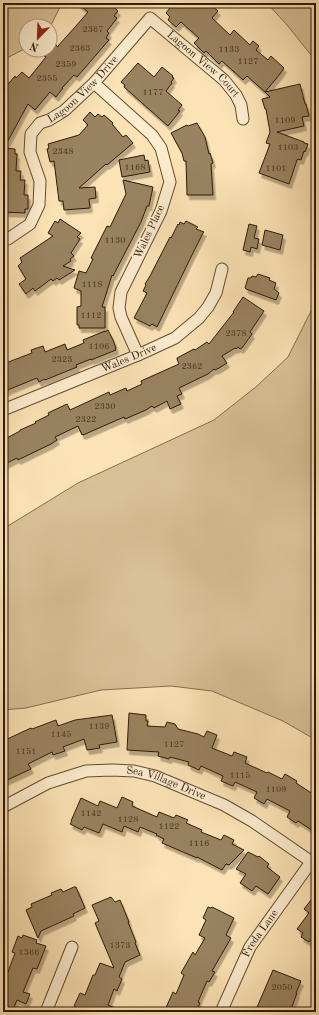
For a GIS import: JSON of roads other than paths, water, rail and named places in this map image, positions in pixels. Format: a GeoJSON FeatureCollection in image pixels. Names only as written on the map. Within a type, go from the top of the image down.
{"type":"FeatureCollection","features":[{"type":"Feature","properties":{"kind":"street","name":"Lagoon View Drive"},"geometry":{"type":"LineString","coordinates":[[3,240],[8,239],[30,224],[39,205],[40,181],[30,152],[31,134],[40,123],[64,112],[94,83],[150,18]]}},
{"type":"Feature","properties":{"kind":"street","name":"Lagoon View Court"},"geometry":{"type":"LineString","coordinates":[[150,18],[224,80],[236,95],[241,105],[243,119]]}},
{"type":"Feature","properties":{"kind":"street","name":"Wales Place"},"geometry":{"type":"LineString","coordinates":[[94,83],[152,135],[161,148],[170,182],[161,211],[121,292],[119,308],[121,317],[138,355]]}},
{"type":"Feature","properties":{"kind":"street","name":"Wales Drive"},"geometry":{"type":"LineString","coordinates":[[3,410],[138,355],[175,338],[199,318],[208,307],[216,293],[222,269]]}},
{"type":"Feature","properties":{"kind":"street","name":"Sea Village Drive"},"geometry":{"type":"LineString","coordinates":[[3,807],[48,783],[86,771],[134,771],[156,776],[224,805],[252,821],[313,864]]}},
{"type":"Feature","properties":{"kind":"street","name":"Freda Lane"},"geometry":{"type":"LineString","coordinates":[[221,1012],[250,947],[313,864]]}},
{"type":"Feature","properties":{"kind":"street"},"geometry":{"type":"LineString","coordinates":[[46,1012],[72,947]]}}]}
